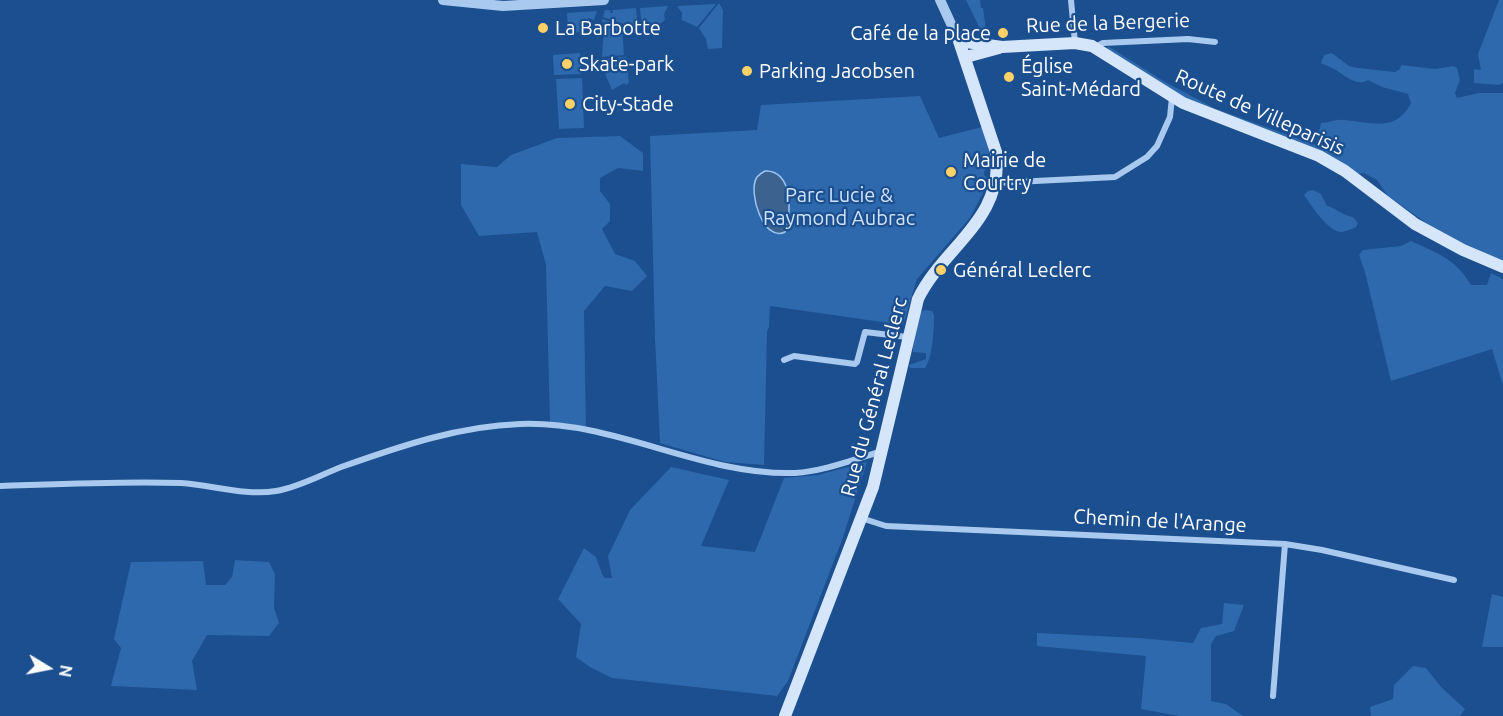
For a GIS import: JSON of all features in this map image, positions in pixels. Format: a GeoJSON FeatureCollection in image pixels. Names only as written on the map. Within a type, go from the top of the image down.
{"type":"FeatureCollection","features":[{"type":"Feature","properties":{"kind":"main road","name":"Rue de la Bergerie"},"geometry":{"type":"LineString","coordinates":[[959,41],[1002,47],[1075,43],[1094,47]]}},
{"type":"Feature","properties":{"kind":"main road","name":"Rue du Général Leclerc"},"geometry":{"type":"LineString","coordinates":[[785,716],[861,518],[883,451],[907,337],[918,299],[923,288],[980,218],[996,183],[996,152],[959,41]]}},
{"type":"Feature","properties":{"kind":"main road","name":"Rue de la Bergerie"},"geometry":{"type":"LineString","coordinates":[[966,57],[1002,47]]}},
{"type":"Feature","properties":{"kind":"main road","name":"Route de Villeparisis"},"geometry":{"type":"LineString","coordinates":[[1094,47],[1172,97],[1209,115],[1319,156],[1345,171],[1415,224],[1463,250],[1503,267]]}},
{"type":"Feature","properties":{"kind":"street"},"geometry":{"type":"LineString","coordinates":[[443,0],[481,5],[518,6],[604,0]]}},
{"type":"Feature","properties":{"kind":"street","name":"Rue du Général Leclerc"},"geometry":{"type":"LineString","coordinates":[[940,0],[959,41]]}},
{"type":"Feature","properties":{"kind":"street"},"geometry":{"type":"LineString","coordinates":[[1071,0],[1075,43]]}},
{"type":"Feature","properties":{"kind":"street","name":"Rue de la Bergerie"},"geometry":{"type":"LineString","coordinates":[[1094,47],[1102,43],[1188,39],[1215,42]]}},
{"type":"Feature","properties":{"kind":"street"},"geometry":{"type":"LineString","coordinates":[[996,183],[1115,177],[1147,157],[1157,146],[1170,117],[1172,97]]}},
{"type":"Feature","properties":{"kind":"street"},"geometry":{"type":"LineString","coordinates":[[784,360],[794,356],[855,364],[865,332],[907,337]]}},
{"type":"Feature","properties":{"kind":"street"},"geometry":{"type":"LineString","coordinates":[[0,486],[162,483],[270,492],[298,485],[422,440],[473,428],[522,424],[586,429],[747,470],[795,473],[825,468],[883,451]]}},
{"type":"Feature","properties":{"kind":"street","name":"Chemin de l'Arange"},"geometry":{"type":"LineString","coordinates":[[861,518],[886,526],[1285,544],[1322,550],[1454,580]]}},
{"type":"Feature","properties":{"kind":"street"},"geometry":{"type":"LineString","coordinates":[[1273,696],[1285,544]]}},
{"type":"Feature","properties":{"kind":"green space"},"geometry":{"type":"Polygon","coordinates":[[[966,0],[980,0],[987,38],[977,37],[982,33],[966,0]]]}},
{"type":"Feature","properties":{"kind":"green space"},"geometry":{"type":"Polygon","coordinates":[[[1499,0],[1503,0],[1503,83],[1499,85],[1474,83],[1474,69],[1481,70],[1478,54],[1499,0]]]}},
{"type":"Feature","properties":{"kind":"green space"},"geometry":{"type":"Polygon","coordinates":[[[719,3],[723,10],[722,48],[708,49],[706,39],[699,28],[719,3]]]}},
{"type":"Feature","properties":{"kind":"green space"},"geometry":{"type":"Polygon","coordinates":[[[716,4],[697,27],[682,20],[682,13],[677,6],[716,4]]]}},
{"type":"Feature","properties":{"kind":"green space"},"geometry":{"type":"Polygon","coordinates":[[[668,6],[664,14],[665,20],[655,28],[642,29],[640,8],[668,6]]]}},
{"type":"Feature","properties":{"kind":"green space"},"geometry":{"type":"Polygon","coordinates":[[[636,8],[638,29],[603,17],[605,10],[613,13],[613,10],[636,8]]]}},
{"type":"Feature","properties":{"kind":"green space"},"geometry":{"type":"Polygon","coordinates":[[[597,11],[594,20],[588,18],[582,38],[581,32],[568,33],[567,13],[597,11]]]}},
{"type":"Feature","properties":{"kind":"green space"},"geometry":{"type":"Polygon","coordinates":[[[602,19],[622,26],[624,55],[602,57],[607,24],[602,22],[602,19]]]}},
{"type":"Feature","properties":{"kind":"green space"},"geometry":{"type":"Polygon","coordinates":[[[1108,46],[1165,82],[1216,109],[1316,145],[1321,123],[1341,120],[1382,124],[1398,119],[1411,103],[1408,94],[1382,87],[1368,80],[1354,81],[1321,63],[1324,55],[1332,53],[1349,66],[1395,72],[1400,69],[1401,65],[1435,69],[1453,66],[1457,68],[1460,80],[1455,93],[1457,98],[1479,93],[1503,93],[1503,260],[1487,258],[1429,225],[1387,195],[1377,180],[1364,173],[1355,174],[1199,107],[1107,50],[1108,46]]]}},
{"type":"Feature","properties":{"kind":"green space","name":"Skate-park"},"geometry":{"type":"Polygon","coordinates":[[[580,53],[581,74],[554,75],[553,55],[580,53]]]}},
{"type":"Feature","properties":{"kind":"green space"},"geometry":{"type":"Polygon","coordinates":[[[626,55],[629,83],[626,85],[624,83],[612,90],[602,59],[626,57],[626,55]]]}},
{"type":"Feature","properties":{"kind":"green space","name":"City-Stade"},"geometry":{"type":"Polygon","coordinates":[[[582,78],[584,128],[559,129],[556,79],[582,78]]]}},
{"type":"Feature","properties":{"kind":"green space","name":"Parc Lucie & Raymond Aubrac"},"geometry":{"type":"Polygon","coordinates":[[[920,96],[939,138],[982,127],[989,151],[988,166],[985,168],[984,175],[988,178],[989,187],[986,187],[970,218],[917,279],[903,325],[770,306],[767,332],[764,465],[725,462],[660,443],[650,136],[757,130],[761,105],[920,96]]]}},
{"type":"Feature","properties":{"kind":"green space"},"geometry":{"type":"Polygon","coordinates":[[[620,136],[643,153],[643,171],[618,168],[600,178],[600,191],[610,204],[610,221],[602,229],[615,254],[635,261],[647,276],[632,291],[605,286],[584,311],[586,429],[550,425],[546,265],[537,232],[479,236],[461,205],[461,164],[497,167],[511,155],[557,138],[620,136]]]}},
{"type":"Feature","properties":{"kind":"green space"},"geometry":{"type":"Polygon","coordinates":[[[1313,190],[1321,194],[1327,206],[1353,217],[1358,223],[1356,227],[1342,232],[1326,223],[1304,195],[1313,190]]]}},
{"type":"Feature","properties":{"kind":"green space"},"geometry":{"type":"Polygon","coordinates":[[[1411,241],[1452,263],[1471,285],[1487,285],[1491,273],[1503,279],[1503,385],[1492,349],[1391,381],[1359,255],[1363,250],[1401,246],[1411,241]]]}},
{"type":"Feature","properties":{"kind":"green space"},"geometry":{"type":"Polygon","coordinates":[[[932,311],[934,315],[930,357],[925,368],[910,368],[909,365],[926,359],[926,353],[913,352],[918,322],[921,312],[932,311]]]}},
{"type":"Feature","properties":{"kind":"green space"},"geometry":{"type":"Polygon","coordinates":[[[867,462],[842,540],[788,681],[777,696],[612,678],[576,657],[581,624],[558,599],[584,548],[596,557],[605,578],[612,578],[608,556],[630,510],[671,467],[729,480],[701,546],[755,552],[784,478],[818,475],[867,462]]]}},
{"type":"Feature","properties":{"kind":"green space"},"geometry":{"type":"Polygon","coordinates":[[[235,560],[269,562],[275,574],[274,608],[279,623],[269,636],[207,635],[192,661],[197,690],[111,686],[121,648],[114,639],[131,562],[203,561],[206,585],[225,585],[232,577],[235,560]]]}},
{"type":"Feature","properties":{"kind":"green space"},"geometry":{"type":"Polygon","coordinates":[[[1492,594],[1503,597],[1503,647],[1482,647],[1492,594]]]}},
{"type":"Feature","properties":{"kind":"green space"},"geometry":{"type":"Polygon","coordinates":[[[1224,603],[1244,605],[1234,631],[1216,636],[1211,644],[1211,701],[1226,704],[1243,716],[1179,716],[1141,709],[1146,656],[1037,646],[1037,633],[1193,643],[1201,628],[1222,624],[1224,603]]]}},
{"type":"Feature","properties":{"kind":"green space"},"geometry":{"type":"Polygon","coordinates":[[[1413,666],[1426,668],[1441,687],[1465,709],[1460,716],[1371,716],[1370,707],[1393,699],[1394,685],[1413,666]]]}},
{"type":"Feature","properties":{"kind":"shaded area"},"geometry":{"type":"Polygon","coordinates":[[[765,171],[781,178],[788,194],[789,215],[785,232],[777,233],[770,230],[759,214],[754,184],[757,177],[765,171]]]}},
{"type":"Feature","properties":{"kind":"place","name":"La Barbotte"},"geometry":{"type":"Point","coordinates":[543,28]}},
{"type":"Feature","properties":{"kind":"place","name":"Café de la place"},"geometry":{"type":"Point","coordinates":[1003,33]}},
{"type":"Feature","properties":{"kind":"place","name":"Skate-park"},"geometry":{"type":"Point","coordinates":[567,64]}},
{"type":"Feature","properties":{"kind":"place","name":"Parking Jacobsen"},"geometry":{"type":"Point","coordinates":[747,71]}},
{"type":"Feature","properties":{"kind":"place","name":"Église Saint-Médard"},"geometry":{"type":"Point","coordinates":[1009,77]}},
{"type":"Feature","properties":{"kind":"place","name":"City-Stade"},"geometry":{"type":"Point","coordinates":[570,104]}},
{"type":"Feature","properties":{"kind":"place","name":"Mairie de Courtry"},"geometry":{"type":"Point","coordinates":[951,172]}},
{"type":"Feature","properties":{"kind":"place","name":"Général Leclerc"},"geometry":{"type":"Point","coordinates":[941,270]}}]}
